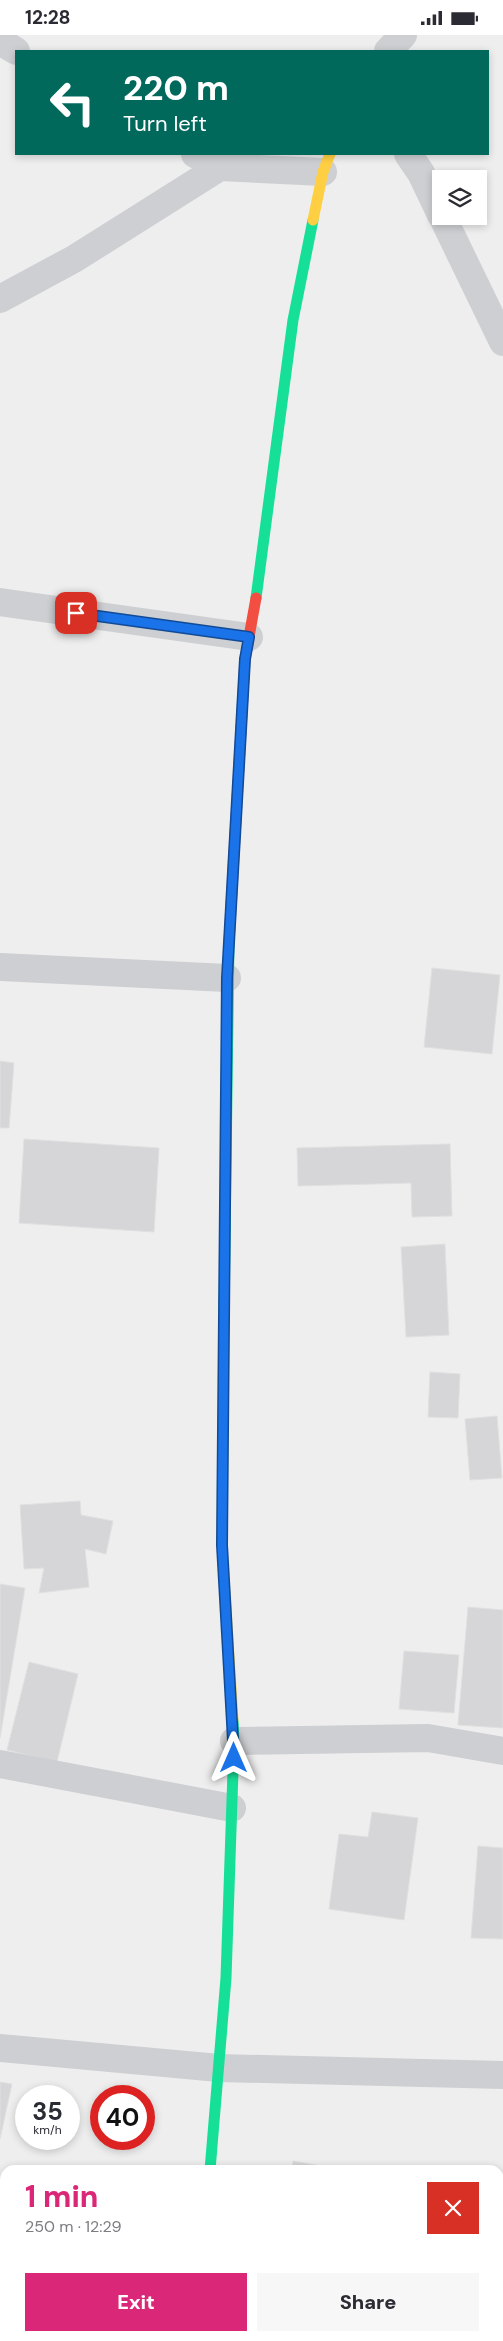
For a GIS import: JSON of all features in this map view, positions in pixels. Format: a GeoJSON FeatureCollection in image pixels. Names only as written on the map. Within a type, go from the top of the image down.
{"type":"FeatureCollection","features":[{"type":"Feature","properties":{"kind":"street"},"geometry":{"type":"LineString","coordinates":[[389,50],[403,35]]}},
{"type":"Feature","properties":{"kind":"street"},"geometry":{"type":"LineString","coordinates":[[0,41],[15,50]]}},
{"type":"Feature","properties":{"kind":"street"},"geometry":{"type":"LineString","coordinates":[[197,155],[220,167],[327,163],[294,320],[261,567],[245,659],[227,978],[222,1545],[234,1741],[226,1978],[210,2165]]}},
{"type":"Feature","properties":{"kind":"street"},"geometry":{"type":"LineString","coordinates":[[409,155],[421,173],[432,195]]}},
{"type":"Feature","properties":{"kind":"street"},"geometry":{"type":"LineString","coordinates":[[0,299],[74,259],[220,167]]}},
{"type":"Feature","properties":{"kind":"street"},"geometry":{"type":"LineString","coordinates":[[447,225],[503,343]]}},
{"type":"Feature","properties":{"kind":"street"},"geometry":{"type":"LineString","coordinates":[[0,602],[249,637]]}},
{"type":"Feature","properties":{"kind":"street"},"geometry":{"type":"LineString","coordinates":[[0,967],[227,978]]}},
{"type":"Feature","properties":{"kind":"street"},"geometry":{"type":"LineString","coordinates":[[234,1741],[428,1738],[503,1751]]}},
{"type":"Feature","properties":{"kind":"street"},"geometry":{"type":"LineString","coordinates":[[0,1764],[232,1808]]}},
{"type":"Feature","properties":{"kind":"street"},"geometry":{"type":"LineString","coordinates":[[0,2048],[219,2068],[503,2075]]}},
{"type":"Feature","properties":{"kind":"building"},"geometry":{"type":"Polygon","coordinates":[[[432,968],[500,975],[492,1054],[424,1047],[432,968]]]}},
{"type":"Feature","properties":{"kind":"building"},"geometry":{"type":"Polygon","coordinates":[[[0,1061],[14,1063],[9,1128],[0,1128],[0,1061]]]}},
{"type":"Feature","properties":{"kind":"building"},"geometry":{"type":"Polygon","coordinates":[[[24,1139],[159,1148],[154,1232],[19,1223],[24,1139]]]}},
{"type":"Feature","properties":{"kind":"building"},"geometry":{"type":"Polygon","coordinates":[[[450,1144],[452,1216],[412,1217],[411,1183],[298,1186],[297,1148],[450,1144]]]}},
{"type":"Feature","properties":{"kind":"building"},"geometry":{"type":"Polygon","coordinates":[[[445,1244],[449,1335],[406,1337],[401,1247],[445,1244]]]}},
{"type":"Feature","properties":{"kind":"building"},"geometry":{"type":"Polygon","coordinates":[[[430,1372],[460,1374],[458,1418],[428,1417],[430,1372]]]}},
{"type":"Feature","properties":{"kind":"building"},"geometry":{"type":"Polygon","coordinates":[[[497,1416],[502,1478],[470,1480],[465,1419],[497,1416]]]}},
{"type":"Feature","properties":{"kind":"building"},"geometry":{"type":"Polygon","coordinates":[[[80,1501],[81,1515],[113,1521],[106,1554],[85,1549],[89,1587],[39,1593],[44,1568],[24,1569],[20,1505],[80,1501]]]}},
{"type":"Feature","properties":{"kind":"building"},"geometry":{"type":"Polygon","coordinates":[[[0,1584],[25,1588],[0,1738],[0,1584]]]}},
{"type":"Feature","properties":{"kind":"building"},"geometry":{"type":"Polygon","coordinates":[[[468,1607],[503,1610],[503,1728],[458,1725],[468,1607]]]}},
{"type":"Feature","properties":{"kind":"building"},"geometry":{"type":"Polygon","coordinates":[[[404,1651],[459,1655],[454,1713],[399,1709],[404,1651]]]}},
{"type":"Feature","properties":{"kind":"building"},"geometry":{"type":"Polygon","coordinates":[[[29,1662],[78,1674],[57,1762],[7,1750],[29,1662]]]}},
{"type":"Feature","properties":{"kind":"building"},"geometry":{"type":"Polygon","coordinates":[[[372,1812],[418,1818],[404,1920],[329,1909],[339,1834],[368,1837],[372,1812]]]}},
{"type":"Feature","properties":{"kind":"building"},"geometry":{"type":"Polygon","coordinates":[[[478,1846],[503,1848],[503,1939],[471,1938],[478,1846]]]}},
{"type":"Feature","properties":{"kind":"building"},"geometry":{"type":"Polygon","coordinates":[[[0,2082],[12,2084],[0,2139],[0,2082]]]}},
{"type":"Feature","properties":{"kind":"building"},"geometry":{"type":"Polygon","coordinates":[[[293,2161],[315,2165],[293,2165],[293,2161]]]}},
{"type":"Feature","properties":{"kind":"traffic: fast"},"geometry":{"type":"LineString","coordinates":[[256,598],[293,320],[313,220]]}},
{"type":"Feature","properties":{"kind":"traffic: fast"},"geometry":{"type":"LineString","coordinates":[[224,1314],[229,943]]}},
{"type":"Feature","properties":{"kind":"traffic: fast"},"geometry":{"type":"LineString","coordinates":[[210,2165],[226,1978],[234,1741],[233,1720]]}},
{"type":"Feature","properties":{"kind":"traffic: slow"},"geometry":{"type":"LineString","coordinates":[[313,220],[323,172],[330,155]]}},
{"type":"Feature","properties":{"kind":"traffic: slow"},"geometry":{"type":"LineString","coordinates":[[224,1314],[222,1545],[233,1720]]}},
{"type":"Feature","properties":{"kind":"traffic: jam"},"geometry":{"type":"LineString","coordinates":[[229,943],[245,659],[256,598]]}},
{"type":"Feature","properties":{"kind":"route"},"geometry":{"type":"LineString","coordinates":[[76,613],[249,637],[245,659],[227,978],[222,1545],[234,1758]]}}]}
